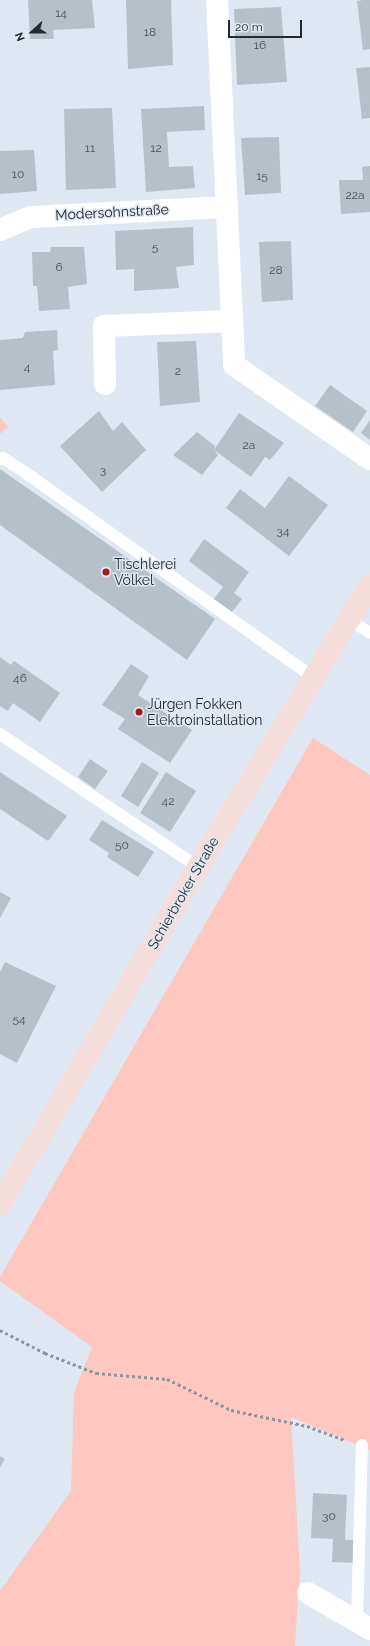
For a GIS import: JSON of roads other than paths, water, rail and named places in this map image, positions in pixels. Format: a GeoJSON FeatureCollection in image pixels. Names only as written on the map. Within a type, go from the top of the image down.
{"type":"FeatureCollection","features":[{"type":"Feature","properties":{"kind":"main road","name":"Schierbroker Straße"},"geometry":{"type":"LineString","coordinates":[[0,1205],[198,867],[312,676],[370,585]]}},
{"type":"Feature","properties":{"kind":"street"},"geometry":{"type":"LineString","coordinates":[[217,0],[234,365],[370,459]]}},
{"type":"Feature","properties":{"kind":"street","name":"Modersohnstraße"},"geometry":{"type":"LineString","coordinates":[[0,230],[31,217],[227,207]]}},
{"type":"Feature","properties":{"kind":"street"},"geometry":{"type":"LineString","coordinates":[[105,384],[104,326],[232,321]]}},
{"type":"Feature","properties":{"kind":"street"},"geometry":{"type":"LineString","coordinates":[[308,1593],[363,1625]]}},
{"type":"Feature","properties":{"kind":"lane"},"geometry":{"type":"LineString","coordinates":[[0,459],[3,458],[26,473],[312,676]]}},
{"type":"Feature","properties":{"kind":"lane"},"geometry":{"type":"LineString","coordinates":[[348,619],[370,633]]}},
{"type":"Feature","properties":{"kind":"lane"},"geometry":{"type":"LineString","coordinates":[[0,734],[198,867]]}},
{"type":"Feature","properties":{"kind":"lane"},"geometry":{"type":"LineString","coordinates":[[362,1445],[363,1625]]}},
{"type":"Feature","properties":{"kind":"place","name":"Tischlerei Völkel"},"geometry":{"type":"Point","coordinates":[106,572]}},
{"type":"Feature","properties":{"kind":"place","name":"Jürgen Fokken Elektroinstallation"},"geometry":{"type":"Point","coordinates":[139,712]}}]}
